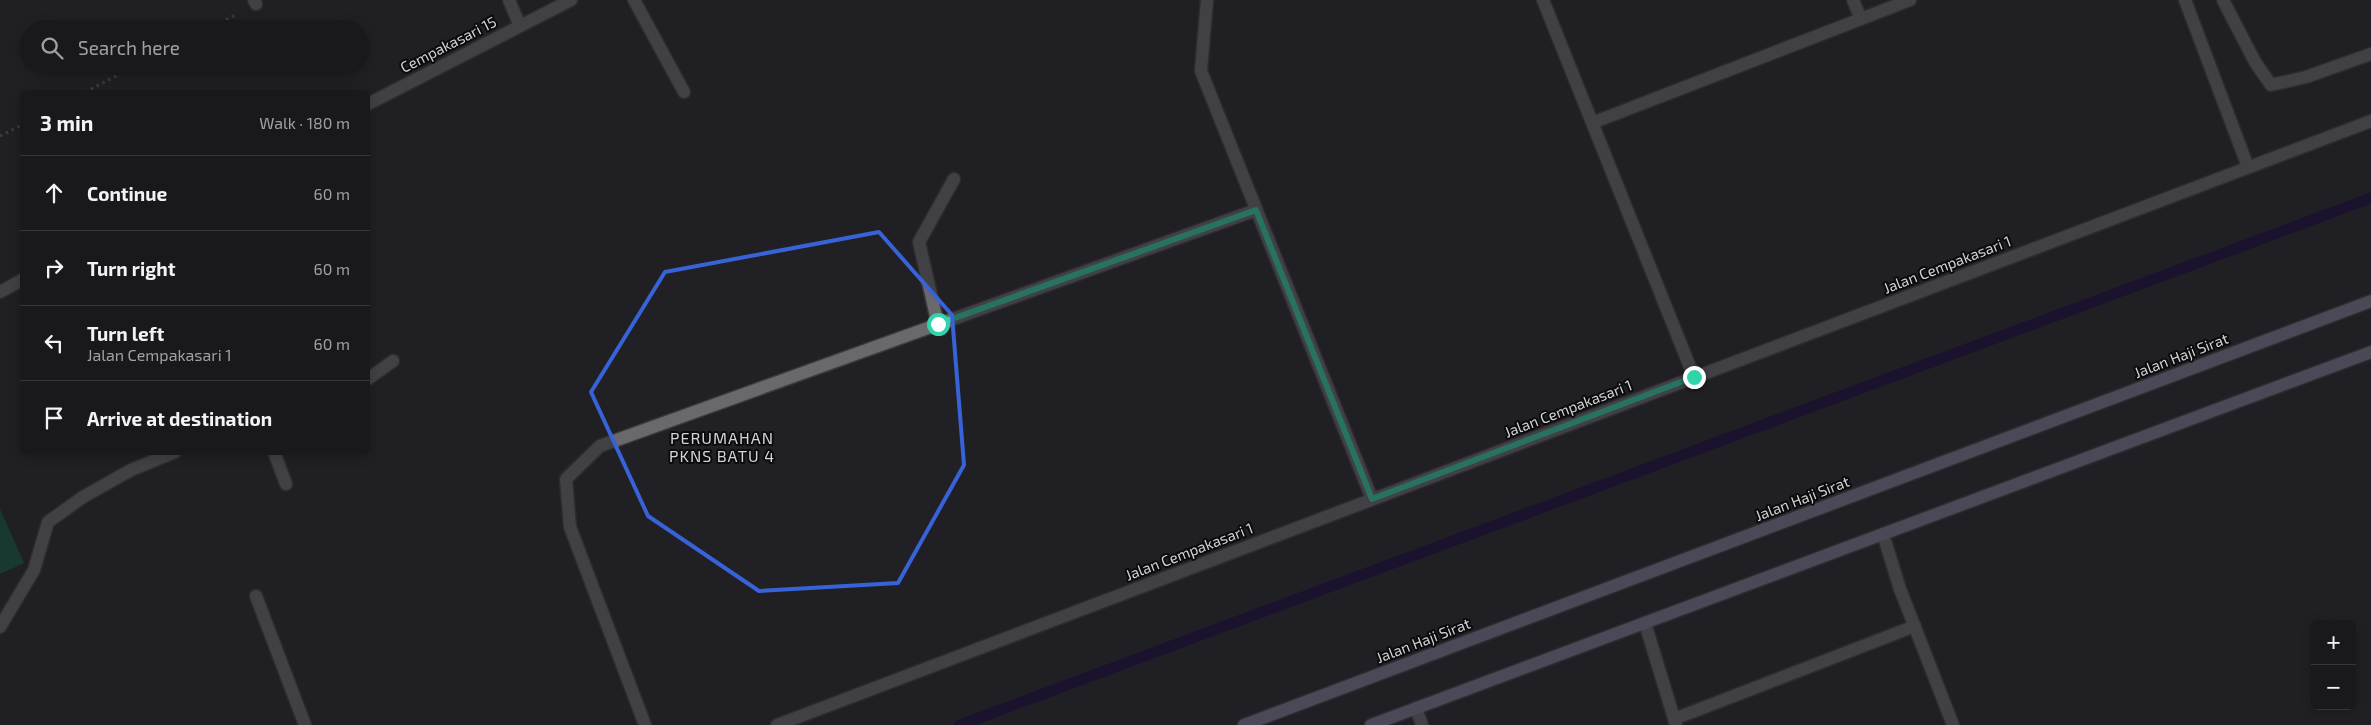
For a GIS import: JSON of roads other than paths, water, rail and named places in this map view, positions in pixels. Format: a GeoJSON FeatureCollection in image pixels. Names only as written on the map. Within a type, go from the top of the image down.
{"type":"FeatureCollection","features":[{"type":"Feature","properties":{"kind":"main road","name":"Jalan Haji Sirat"},"geometry":{"type":"LineString","coordinates":[[1244,725],[2371,300]]}},
{"type":"Feature","properties":{"kind":"main road"},"geometry":{"type":"LineString","coordinates":[[1372,725],[2371,352]]}},
{"type":"Feature","properties":{"kind":"street"},"geometry":{"type":"LineString","coordinates":[[509,0],[520,26]]}},
{"type":"Feature","properties":{"kind":"street","name":"Cempakasari 15"},"geometry":{"type":"LineString","coordinates":[[370,103],[571,0]]}},
{"type":"Feature","properties":{"kind":"street"},"geometry":{"type":"LineString","coordinates":[[634,0],[684,92]]}},
{"type":"Feature","properties":{"kind":"street"},"geometry":{"type":"LineString","coordinates":[[1207,0],[1201,71],[1372,499]]}},
{"type":"Feature","properties":{"kind":"street"},"geometry":{"type":"LineString","coordinates":[[1543,0],[1694,377]]}},
{"type":"Feature","properties":{"kind":"street"},"geometry":{"type":"LineString","coordinates":[[1853,0],[1861,19]]}},
{"type":"Feature","properties":{"kind":"street"},"geometry":{"type":"LineString","coordinates":[[1592,123],[1910,0]]}},
{"type":"Feature","properties":{"kind":"street"},"geometry":{"type":"LineString","coordinates":[[2185,0],[2248,166]]}},
{"type":"Feature","properties":{"kind":"street"},"geometry":{"type":"LineString","coordinates":[[2223,0],[2255,62],[2271,84],[2306,77],[2371,54]]}},
{"type":"Feature","properties":{"kind":"street","name":"Jalan Cempakasari 1"},"geometry":{"type":"LineString","coordinates":[[777,725],[2248,166],[2371,121]]}},
{"type":"Feature","properties":{"kind":"street"},"geometry":{"type":"LineString","coordinates":[[938,324],[919,242],[954,179]]}},
{"type":"Feature","properties":{"kind":"street"},"geometry":{"type":"LineString","coordinates":[[645,725],[570,527],[566,479],[600,446],[1256,210]]}},
{"type":"Feature","properties":{"kind":"street"},"geometry":{"type":"LineString","coordinates":[[0,292],[20,281]]}},
{"type":"Feature","properties":{"kind":"street"},"geometry":{"type":"LineString","coordinates":[[370,378],[393,361]]}},
{"type":"Feature","properties":{"kind":"street"},"geometry":{"type":"LineString","coordinates":[[0,627],[34,570],[48,522],[99,488],[132,470],[168,455]]}},
{"type":"Feature","properties":{"kind":"street"},"geometry":{"type":"LineString","coordinates":[[275,455],[286,484]]}},
{"type":"Feature","properties":{"kind":"street"},"geometry":{"type":"LineString","coordinates":[[1883,534],[1900,589],[1953,725]]}},
{"type":"Feature","properties":{"kind":"street"},"geometry":{"type":"LineString","coordinates":[[256,596],[305,725]]}},
{"type":"Feature","properties":{"kind":"street"},"geometry":{"type":"LineString","coordinates":[[1645,623],[1675,722],[1915,626]]}},
{"type":"Feature","properties":{"kind":"street"},"geometry":{"type":"LineString","coordinates":[[1416,708],[1422,725]]}},
{"type":"Feature","properties":{"kind":"waterway"},"geometry":{"type":"LineString","coordinates":[[960,725],[2371,198]]}},
{"type":"Feature","properties":{"kind":"district","name":"PERUMAHAN PKNS BATU 4"},"geometry":{"type":"Point","coordinates":[722,446]}}]}
